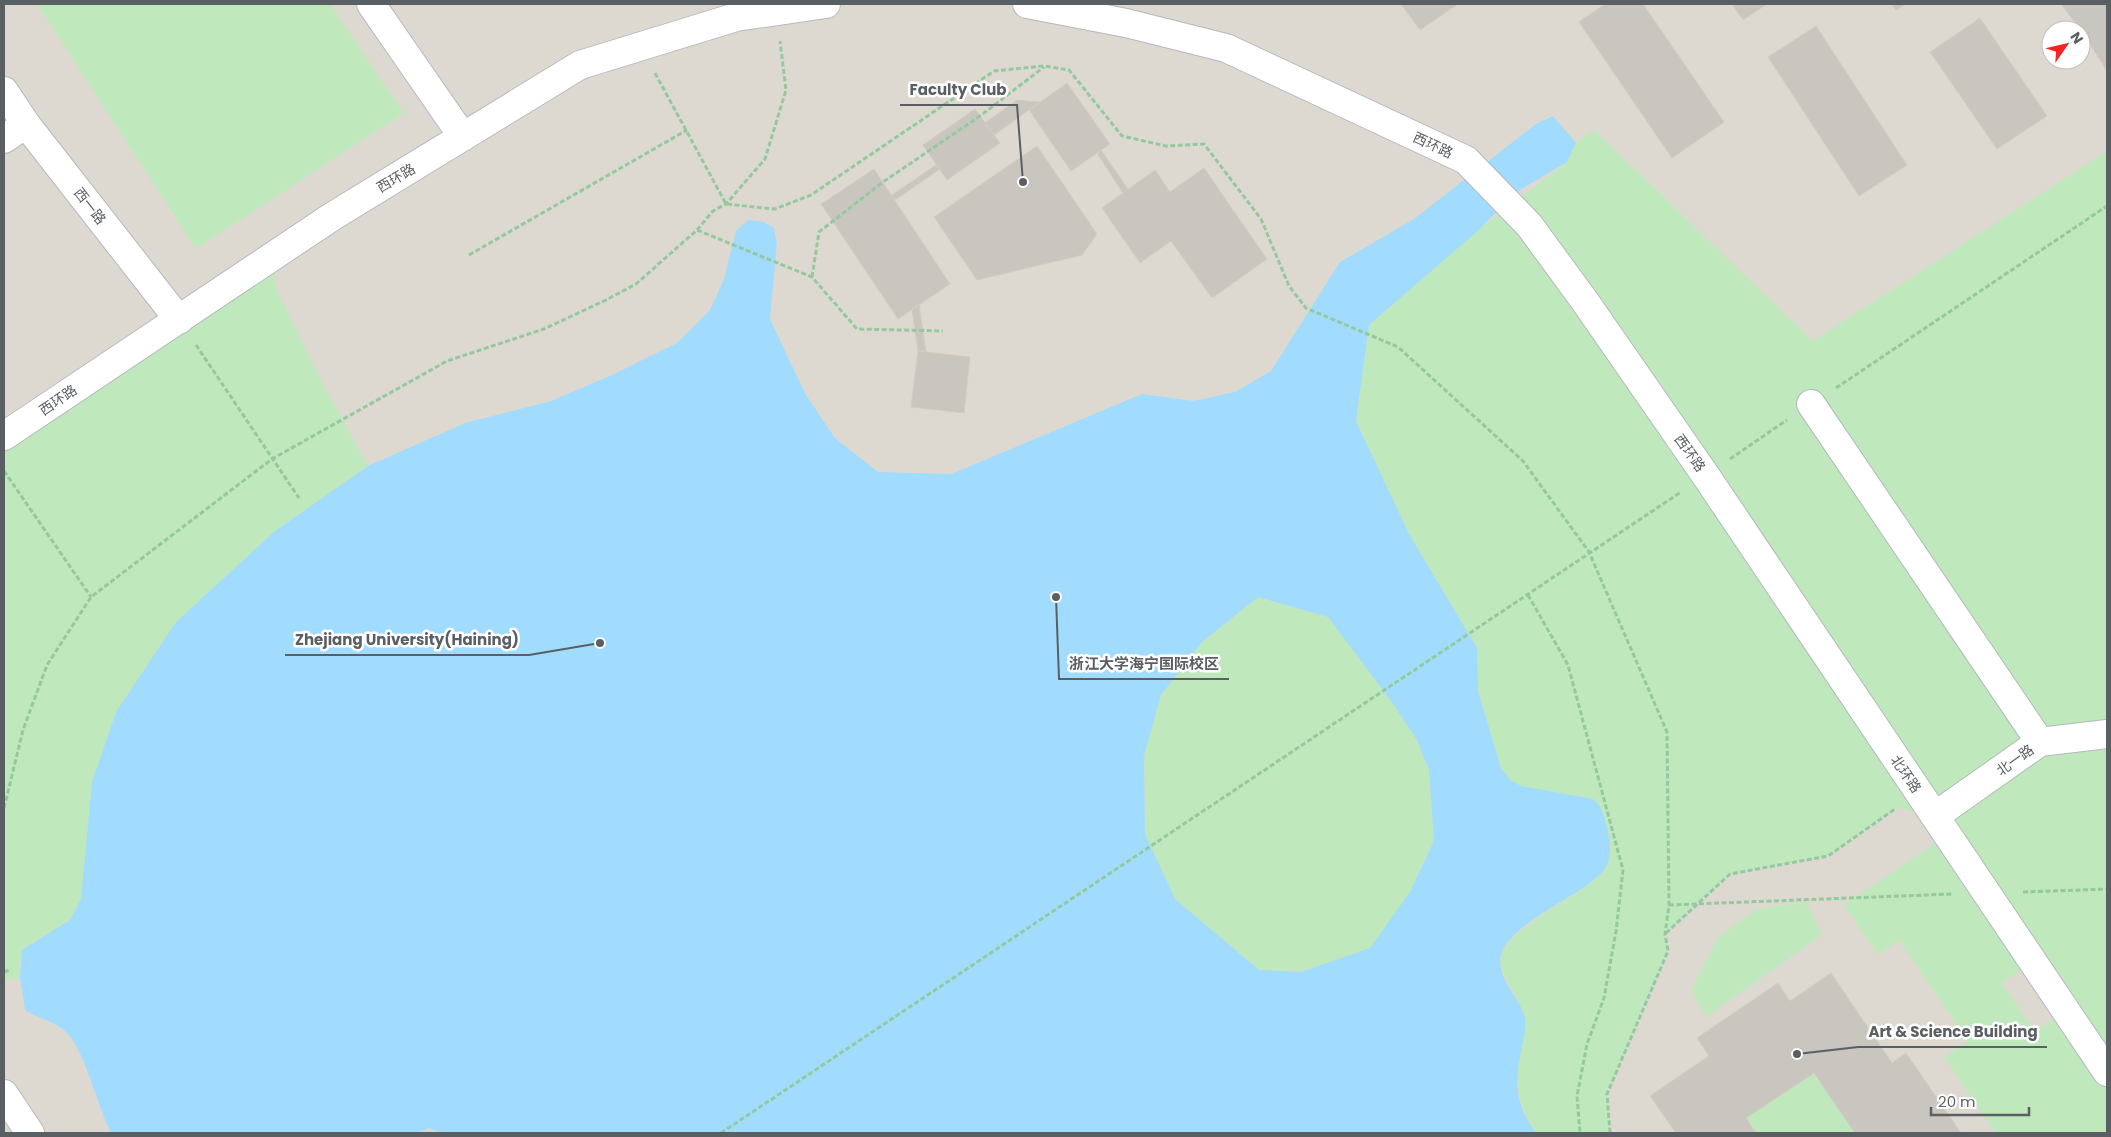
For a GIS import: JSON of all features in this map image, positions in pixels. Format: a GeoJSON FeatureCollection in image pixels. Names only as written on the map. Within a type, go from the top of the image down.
{"type":"FeatureCollection","features":[{"type":"Feature","properties":{"kind":"street"},"geometry":{"type":"LineString","coordinates":[[371,4],[464,137]]}},
{"type":"Feature","properties":{"kind":"street","name":"西环路"},"geometry":{"type":"LineString","coordinates":[[4,436],[333,216],[580,65],[736,17],[826,4]]}},
{"type":"Feature","properties":{"kind":"street","name":"西环路"},"geometry":{"type":"LineString","coordinates":[[1027,4],[1126,23],[1226,48],[1466,160],[1529,225],[1706,476]]}},
{"type":"Feature","properties":{"kind":"street","name":"西一路"},"geometry":{"type":"LineString","coordinates":[[4,91],[26,124],[179,320]]}},
{"type":"Feature","properties":{"kind":"street"},"geometry":{"type":"LineString","coordinates":[[4,139],[26,124]]}},
{"type":"Feature","properties":{"kind":"street"},"geometry":{"type":"LineString","coordinates":[[1811,404],[2040,742]]}},
{"type":"Feature","properties":{"kind":"street","name":"北环路"},"geometry":{"type":"LineString","coordinates":[[1706,476],[2107,1072]]}},
{"type":"Feature","properties":{"kind":"street","name":"北一路"},"geometry":{"type":"LineString","coordinates":[[1935,816],[2040,742],[2107,734]]}},
{"type":"Feature","properties":{"kind":"street"},"geometry":{"type":"LineString","coordinates":[[4,1094],[30,1133]]}},
{"type":"Feature","properties":{"kind":"path"},"geometry":{"type":"LineString","coordinates":[[4,808],[23,730],[47,665],[91,597],[272,459],[447,361],[544,329],[636,284],[697,230],[713,211],[726,204],[765,159],[786,90],[777,11]]}},
{"type":"Feature","properties":{"kind":"path"},"geometry":{"type":"LineString","coordinates":[[640,46],[726,204]]}},
{"type":"Feature","properties":{"kind":"path"},"geometry":{"type":"LineString","coordinates":[[726,204],[775,209],[812,195],[994,71],[1044,66],[1069,70],[1122,136],[1166,146],[1204,144],[1261,219],[1289,286],[1306,308],[1398,347],[1524,461],[1589,552],[1667,732],[1669,905],[1664,934],[1668,951],[1607,1094],[1610,1133]]}},
{"type":"Feature","properties":{"kind":"path"},"geometry":{"type":"LineString","coordinates":[[812,277],[820,232],[883,182],[980,116],[1044,66]]}},
{"type":"Feature","properties":{"kind":"path"},"geometry":{"type":"LineString","coordinates":[[469,255],[687,130]]}},
{"type":"Feature","properties":{"kind":"path"},"geometry":{"type":"LineString","coordinates":[[697,230],[716,236],[812,277],[857,329],[943,331]]}},
{"type":"Feature","properties":{"kind":"path"},"geometry":{"type":"LineString","coordinates":[[179,320],[299,498]]}},
{"type":"Feature","properties":{"kind":"path"},"geometry":{"type":"LineString","coordinates":[[4,471],[91,597]]}},
{"type":"Feature","properties":{"kind":"path"},"geometry":{"type":"LineString","coordinates":[[721,1133],[1382,690],[1528,595],[1568,665],[1623,870],[1616,931],[1604,998],[1587,1044],[1576,1096],[1580,1133]]}},
{"type":"Feature","properties":{"kind":"path"},"geometry":{"type":"LineString","coordinates":[[1664,934],[1730,874],[1828,856],[1896,808],[1935,816]]}},
{"type":"Feature","properties":{"kind":"path"},"geometry":{"type":"LineString","coordinates":[[1669,905],[2107,889]]}},
{"type":"Feature","properties":{"kind":"path"},"geometry":{"type":"LineString","coordinates":[[4,972],[11,969]]}},
{"type":"Feature","properties":{"kind":"shaded area"},"geometry":{"type":"Polygon","coordinates":[[[4,4],[2107,4],[2107,1133],[4,1133],[4,4]]]}},
{"type":"Feature","properties":{"kind":"green space"},"geometry":{"type":"Polygon","coordinates":[[[37,4],[330,4],[404,113],[196,249],[37,4]]]}},
{"type":"Feature","properties":{"kind":"green space"},"geometry":{"type":"Polygon","coordinates":[[[1594,130],[1813,341],[2107,151],[2107,1133],[1996,1133],[1944,1057],[1968,1041],[1899,940],[1878,955],[1844,905],[1947,835],[1935,816],[1896,808],[1828,856],[1730,874],[1665,934],[1668,951],[1607,1094],[1610,1133],[1536,1133],[1526,1116],[1518,1086],[1518,1005],[1502,971],[1501,957],[1504,949],[1527,925],[1576,893],[1601,873],[1608,863],[1610,855],[1609,838],[1593,799],[1521,786],[1510,780],[1501,768],[1478,691],[1477,648],[1409,534],[1356,421],[1369,325],[1480,229],[1567,162],[1576,143],[1594,130]],[[2033,962],[2002,983],[2035,1031],[2067,1010],[2033,962]]]}},
{"type":"Feature","properties":{"kind":"green space"},"geometry":{"type":"Polygon","coordinates":[[[272,258],[276,288],[325,388],[368,466],[275,531],[176,622],[116,712],[92,782],[81,899],[70,920],[51,933],[32,942],[20,960],[20,978],[4,981],[4,436],[272,258]]]}},
{"type":"Feature","properties":{"kind":"green space"},"geometry":{"type":"Polygon","coordinates":[[[1258,597],[1328,617],[1389,698],[1417,740],[1429,770],[1434,841],[1406,901],[1370,948],[1301,972],[1259,970],[1175,899],[1145,834],[1144,756],[1161,695],[1202,642],[1258,597]]]}},
{"type":"Feature","properties":{"kind":"green space"},"geometry":{"type":"Polygon","coordinates":[[[1806,902],[1822,935],[1706,1017],[1691,990],[1718,937],[1757,909],[1806,902]]]}},
{"type":"Feature","properties":{"kind":"green space"},"geometry":{"type":"Polygon","coordinates":[[[1814,1073],[1855,1133],[1756,1133],[1746,1118],[1814,1073]]]}},
{"type":"Feature","properties":{"kind":"water"},"geometry":{"type":"Polygon","coordinates":[[[1553,116],[1576,143],[1567,162],[1513,194],[1480,229],[1369,325],[1356,421],[1409,534],[1477,648],[1478,691],[1501,768],[1510,780],[1521,786],[1593,799],[1601,810],[1606,823],[1610,855],[1601,873],[1590,883],[1523,927],[1510,939],[1502,952],[1500,961],[1504,978],[1525,1018],[1525,1030],[1519,1063],[1518,1094],[1524,1113],[1536,1133],[440,1133],[429,1128],[417,1133],[111,1133],[86,1067],[74,1042],[63,1029],[25,1010],[20,978],[22,950],[70,920],[81,899],[92,782],[116,712],[176,622],[275,531],[368,466],[465,423],[551,401],[614,374],[677,343],[710,310],[724,279],[736,231],[748,220],[764,222],[774,228],[777,244],[770,319],[806,395],[835,438],[878,472],[951,474],[1142,394],[1194,401],[1235,392],[1271,371],[1340,262],[1414,219],[1536,124],[1553,116]],[[1258,597],[1202,642],[1161,695],[1144,756],[1145,834],[1175,899],[1259,970],[1301,972],[1370,948],[1410,892],[1434,841],[1429,770],[1417,740],[1389,698],[1328,617],[1258,597]]]}},
{"type":"Feature","properties":{"kind":"building"},"geometry":{"type":"Polygon","coordinates":[[[1401,4],[1458,4],[1420,30],[1401,4]]]}},
{"type":"Feature","properties":{"kind":"building"},"geometry":{"type":"Polygon","coordinates":[[[1605,4],[1643,4],[1724,122],[1672,158],[1579,22],[1605,4]]]}},
{"type":"Feature","properties":{"kind":"building"},"geometry":{"type":"Polygon","coordinates":[[[1732,4],[1767,4],[1743,20],[1732,4]]]}},
{"type":"Feature","properties":{"kind":"building"},"geometry":{"type":"Polygon","coordinates":[[[1892,4],[1906,4],[1896,10],[1892,4]]]}},
{"type":"Feature","properties":{"kind":"building"},"geometry":{"type":"Polygon","coordinates":[[[2061,4],[2107,4],[2107,71],[2091,46],[2091,20],[2073,20],[2061,4]]]}},
{"type":"Feature","properties":{"kind":"building"},"geometry":{"type":"Polygon","coordinates":[[[1980,18],[2047,116],[1997,149],[1930,52],[1980,18]]]}},
{"type":"Feature","properties":{"kind":"building"},"geometry":{"type":"Polygon","coordinates":[[[1816,26],[1907,165],[1859,196],[1768,57],[1816,26]]]}},
{"type":"Feature","properties":{"kind":"building"},"geometry":{"type":"Polygon","coordinates":[[[1067,83],[1110,144],[1071,171],[1029,110],[1067,83]]]}},
{"type":"Feature","properties":{"kind":"building"},"geometry":{"type":"Polygon","coordinates":[[[1017,100],[1040,102],[994,135],[985,123],[1017,100]]]}},
{"type":"Feature","properties":{"kind":"building"},"geometry":{"type":"Polygon","coordinates":[[[975,109],[1000,143],[947,180],[923,145],[975,109]]]}},
{"type":"Feature","properties":{"kind":"building"},"geometry":{"type":"Polygon","coordinates":[[[1037,146],[1097,234],[1082,255],[977,280],[934,217],[1037,146]]]}},
{"type":"Feature","properties":{"kind":"building"},"geometry":{"type":"Polygon","coordinates":[[[1101,150],[1128,189],[1123,193],[1097,153],[1101,150]]]}},
{"type":"Feature","properties":{"kind":"building"},"geometry":{"type":"Polygon","coordinates":[[[936,165],[940,169],[895,200],[892,195],[936,165]]]}},
{"type":"Feature","properties":{"kind":"building"},"geometry":{"type":"Polygon","coordinates":[[[1204,168],[1267,259],[1212,298],[1171,241],[1140,263],[1102,208],[1155,170],[1170,192],[1204,168]]]}},
{"type":"Feature","properties":{"kind":"building"},"geometry":{"type":"Polygon","coordinates":[[[874,169],[950,284],[898,319],[821,204],[874,169]]]}},
{"type":"Feature","properties":{"kind":"building"},"geometry":{"type":"Polygon","coordinates":[[[919,304],[926,352],[918,351],[912,309],[919,304]]]}},
{"type":"Feature","properties":{"kind":"building"},"geometry":{"type":"Polygon","coordinates":[[[918,351],[970,357],[964,413],[911,407],[918,351]]]}},
{"type":"Feature","properties":{"kind":"building"},"geometry":{"type":"Polygon","coordinates":[[[1831,973],[1892,1063],[1906,1053],[1961,1133],[1855,1133],[1814,1073],[1746,1118],[1756,1133],[1676,1133],[1650,1096],[1709,1056],[1697,1038],[1778,983],[1790,1001],[1831,973]]]}},
{"type":"Feature","properties":{"kind":"place","name":"Faculty Club"},"geometry":{"type":"Point","coordinates":[1023,182]}},
{"type":"Feature","properties":{"kind":"place","name":"浙江大学海宁国际校区"},"geometry":{"type":"Point","coordinates":[1056,597]}},
{"type":"Feature","properties":{"kind":"place","name":"Zhejiang University(Haining)"},"geometry":{"type":"Point","coordinates":[600,643]}},
{"type":"Feature","properties":{"kind":"place","name":"Art & Science Building"},"geometry":{"type":"Point","coordinates":[1797,1054]}}]}
